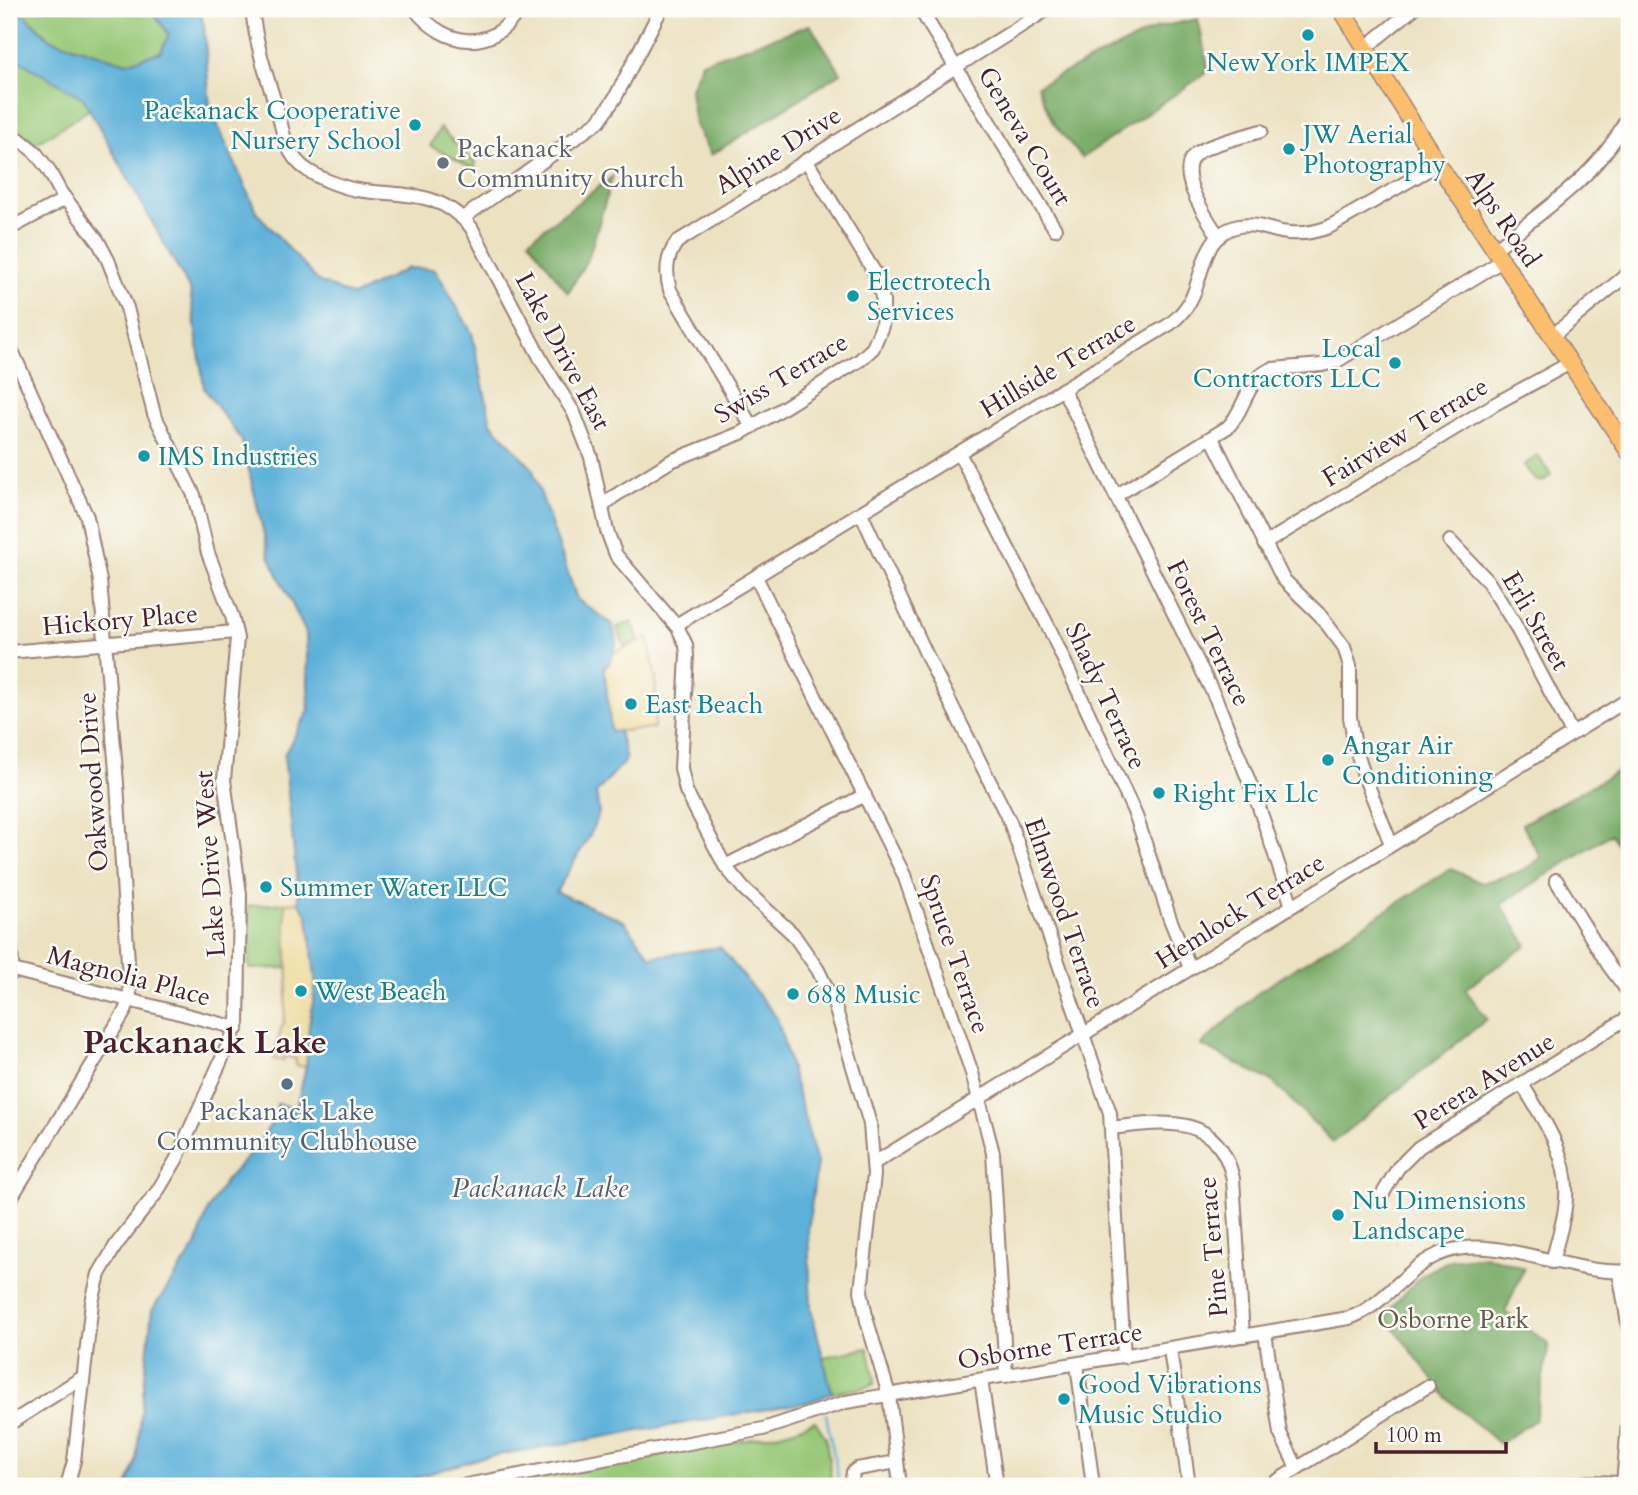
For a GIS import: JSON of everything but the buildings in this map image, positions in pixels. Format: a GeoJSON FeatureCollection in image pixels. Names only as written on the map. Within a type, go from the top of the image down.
{"type":"FeatureCollection","features":[{"type":"Feature","properties":{"kind":"main road","name":"Alps Road"},"geometry":{"type":"LineString","coordinates":[[1341,9],[1437,164],[1629,452]]}},
{"type":"Feature","properties":{"kind":"street","name":"Lake Drive East"},"geometry":{"type":"LineString","coordinates":[[252,9],[260,52],[288,147],[298,163],[312,173],[348,188],[430,198],[463,218],[478,237],[543,363],[575,413],[591,457],[607,531],[616,555],[683,636],[687,654],[681,768],[686,791],[724,866],[744,889],[793,934],[828,989],[870,1124],[874,1163],[861,1291],[889,1395],[900,1486]]}},
{"type":"Feature","properties":{"kind":"street"},"geometry":{"type":"LineString","coordinates":[[415,9],[433,27],[467,40],[495,35],[509,23],[519,9]]}},
{"type":"Feature","properties":{"kind":"street"},"geometry":{"type":"LineString","coordinates":[[463,218],[599,121],[615,98],[661,9]]}},
{"type":"Feature","properties":{"kind":"street","name":"Geneva Court"},"geometry":{"type":"LineString","coordinates":[[920,9],[1055,229]]}},
{"type":"Feature","properties":{"kind":"street","name":"Alpine Drive"},"geometry":{"type":"LineString","coordinates":[[752,427],[674,300],[667,279],[668,258],[677,242],[1048,9]]}},
{"type":"Feature","properties":{"kind":"street"},"geometry":{"type":"LineString","coordinates":[[1365,48],[1413,9]]}},
{"type":"Feature","properties":{"kind":"street"},"geometry":{"type":"LineString","coordinates":[[1117,495],[1212,438],[1235,421],[1252,384],[1264,372],[1272,369],[1322,366],[1337,361],[1499,255],[1594,166],[1621,132],[1629,113]]}},
{"type":"Feature","properties":{"kind":"street","name":"Lake Drive West"},"geometry":{"type":"LineString","coordinates":[[9,131],[35,152],[48,169],[65,199],[98,241],[118,283],[154,414],[194,495],[208,553],[226,599],[235,632],[236,661],[224,780],[240,894],[240,1008],[237,1028],[204,1094],[176,1160],[157,1192],[116,1245],[99,1274],[92,1302],[74,1461],[67,1486]]}},
{"type":"Feature","properties":{"kind":"street"},"geometry":{"type":"LineString","coordinates":[[1261,131],[1202,150],[1191,163],[1191,188],[1219,237],[1230,228],[1251,225],[1292,233],[1315,232],[1329,227],[1437,164]]}},
{"type":"Feature","properties":{"kind":"street","name":"Swiss Terrace"},"geometry":{"type":"LineString","coordinates":[[603,507],[613,497],[671,461],[752,427],[860,360],[873,348],[882,326],[883,300],[876,273],[806,160]]}},
{"type":"Feature","properties":{"kind":"street"},"geometry":{"type":"LineString","coordinates":[[9,229],[65,199]]}},
{"type":"Feature","properties":{"kind":"street","name":"Hillside Terrace"},"geometry":{"type":"LineString","coordinates":[[676,625],[1179,316],[1193,295],[1205,256],[1219,237]]}},
{"type":"Feature","properties":{"kind":"street"},"geometry":{"type":"LineString","coordinates":[[1552,336],[1629,272]]}},
{"type":"Feature","properties":{"kind":"street","name":"Oakwood Drive"},"geometry":{"type":"LineString","coordinates":[[9,344],[87,517],[100,581],[117,783],[129,1000]]}},
{"type":"Feature","properties":{"kind":"street","name":"Fairview Terrace"},"geometry":{"type":"LineString","coordinates":[[1264,544],[1495,404],[1570,363]]}},
{"type":"Feature","properties":{"kind":"street","name":"Forest Terrace"},"geometry":{"type":"LineString","coordinates":[[1063,389],[1238,748],[1292,906]]}},
{"type":"Feature","properties":{"kind":"street"},"geometry":{"type":"LineString","coordinates":[[1212,438],[1283,579],[1320,615],[1344,647],[1350,666],[1350,717],[1354,746],[1391,844]]}},
{"type":"Feature","properties":{"kind":"street","name":"Shady Terrace"},"geometry":{"type":"LineString","coordinates":[[959,453],[1050,630],[1136,816],[1170,919],[1190,968]]}},
{"type":"Feature","properties":{"kind":"street","name":"Elmwood Terrace"},"geometry":{"type":"LineString","coordinates":[[860,513],[929,660],[1010,822],[1110,1114],[1124,1357]]}},
{"type":"Feature","properties":{"kind":"street","name":"Erli Street"},"geometry":{"type":"LineString","coordinates":[[1450,541],[1487,580],[1514,623],[1572,733]]}},
{"type":"Feature","properties":{"kind":"street","name":"Spruce Terrace"},"geometry":{"type":"LineString","coordinates":[[756,577],[909,888],[979,1098],[993,1153],[1006,1376]]}},
{"type":"Feature","properties":{"kind":"street","name":"Hickory Place"},"geometry":{"type":"LineString","coordinates":[[9,652],[235,632]]}},
{"type":"Feature","properties":{"kind":"street","name":"Hemlock Terrace"},"geometry":{"type":"LineString","coordinates":[[874,1163],[1629,699]]}},
{"type":"Feature","properties":{"kind":"street"},"geometry":{"type":"LineString","coordinates":[[724,866],[865,795]]}},
{"type":"Feature","properties":{"kind":"street"},"geometry":{"type":"LineString","coordinates":[[1556,880],[1609,966],[1629,993]]}},
{"type":"Feature","properties":{"kind":"street"},"geometry":{"type":"LineString","coordinates":[[9,924],[9,971]]}},
{"type":"Feature","properties":{"kind":"street","name":"Magnolia Place"},"geometry":{"type":"LineString","coordinates":[[9,971],[237,1028]]}},
{"type":"Feature","properties":{"kind":"street"},"geometry":{"type":"LineString","coordinates":[[9,1201],[101,1052],[129,1000]]}},
{"type":"Feature","properties":{"kind":"street","name":"Perera Avenue"},"geometry":{"type":"LineString","coordinates":[[1379,1200],[1398,1168],[1419,1147],[1629,1017]]}},
{"type":"Feature","properties":{"kind":"street"},"geometry":{"type":"LineString","coordinates":[[1522,1084],[1554,1140],[1564,1168],[1565,1210],[1552,1262]]}},
{"type":"Feature","properties":{"kind":"street","name":"Pine Terrace"},"geometry":{"type":"LineString","coordinates":[[1111,1128],[1163,1123],[1187,1125],[1205,1132],[1221,1148],[1234,1179],[1242,1336]]}},
{"type":"Feature","properties":{"kind":"street","name":"Osborne Terrace"},"geometry":{"type":"LineString","coordinates":[[461,1486],[780,1425],[846,1402],[1337,1321],[1363,1313],[1376,1305],[1423,1262],[1452,1250],[1497,1250],[1593,1271],[1624,1271]]}},
{"type":"Feature","properties":{"kind":"street"},"geometry":{"type":"LineString","coordinates":[[1624,1271],[1629,1329]]}},
{"type":"Feature","properties":{"kind":"street"},"geometry":{"type":"LineString","coordinates":[[1265,1333],[1280,1433],[1297,1468]]}},
{"type":"Feature","properties":{"kind":"street"},"geometry":{"type":"LineString","coordinates":[[1170,1349],[1189,1486]]}},
{"type":"Feature","properties":{"kind":"street"},"geometry":{"type":"LineString","coordinates":[[1077,1364],[1093,1486]]}},
{"type":"Feature","properties":{"kind":"street"},"geometry":{"type":"LineString","coordinates":[[9,1424],[83,1377]]}},
{"type":"Feature","properties":{"kind":"street"},"geometry":{"type":"LineString","coordinates":[[981,1380],[998,1486]]}},
{"type":"Feature","properties":{"kind":"street"},"geometry":{"type":"LineString","coordinates":[[1269,1486],[1428,1386]]}},
{"type":"Feature","properties":{"kind":"street"},"geometry":{"type":"LineString","coordinates":[[1565,1486],[1589,1482],[1623,1484],[1629,1409]]}},
{"type":"Feature","properties":{"kind":"street"},"geometry":{"type":"LineString","coordinates":[[851,1486],[856,1469],[897,1462]]}},
{"type":"Feature","properties":{"kind":"green space"},"geometry":{"type":"Polygon","coordinates":[[[18,9],[150,9],[169,34],[161,52],[126,63],[50,39],[18,9]]]}},
{"type":"Feature","properties":{"kind":"green space"},"geometry":{"type":"Polygon","coordinates":[[[1198,19],[1209,71],[1082,158],[1053,123],[1037,86],[1159,27],[1198,19]]]}},
{"type":"Feature","properties":{"kind":"green space"},"geometry":{"type":"Polygon","coordinates":[[[810,25],[841,73],[711,155],[695,125],[690,91],[702,62],[810,25]]]}},
{"type":"Feature","properties":{"kind":"green space"},"geometry":{"type":"Polygon","coordinates":[[[9,55],[83,97],[90,109],[35,144],[9,122],[9,55]]]}},
{"type":"Feature","properties":{"kind":"green space"},"geometry":{"type":"Polygon","coordinates":[[[440,128],[476,164],[474,169],[430,146],[440,128]]]}},
{"type":"Feature","properties":{"kind":"green space"},"geometry":{"type":"Polygon","coordinates":[[[613,176],[589,256],[568,293],[529,240],[613,176]]]}},
{"type":"Feature","properties":{"kind":"green space"},"geometry":{"type":"Polygon","coordinates":[[[1538,456],[1551,475],[1542,482],[1535,480],[1524,465],[1538,456]]]}},
{"type":"Feature","properties":{"kind":"green space"},"geometry":{"type":"Polygon","coordinates":[[[632,622],[639,640],[624,646],[617,627],[632,622]]]}},
{"type":"Feature","properties":{"kind":"green space"},"geometry":{"type":"Polygon","coordinates":[[[1629,765],[1629,795],[1616,803],[1629,830],[1629,865],[1611,834],[1501,904],[1527,945],[1465,989],[1487,1019],[1333,1142],[1273,1082],[1201,1045],[1260,991],[1451,869],[1482,883],[1522,871],[1541,858],[1522,824],[1629,765]]]}},
{"type":"Feature","properties":{"kind":"green space"},"geometry":{"type":"Polygon","coordinates":[[[285,903],[288,968],[249,969],[248,906],[285,903]]]}},
{"type":"Feature","properties":{"kind":"green space","name":"Osborne Park"},"geometry":{"type":"Polygon","coordinates":[[[1487,1256],[1524,1268],[1505,1312],[1549,1344],[1535,1420],[1499,1444],[1447,1398],[1384,1315],[1422,1275],[1450,1260],[1487,1256]]]}},
{"type":"Feature","properties":{"kind":"green space"},"geometry":{"type":"Polygon","coordinates":[[[868,1348],[874,1384],[832,1393],[823,1357],[868,1348]]]}},
{"type":"Feature","properties":{"kind":"green space"},"geometry":{"type":"Polygon","coordinates":[[[815,1421],[826,1438],[832,1486],[498,1486],[767,1436],[815,1421]]]}},
{"type":"Feature","properties":{"kind":"sand","name":"East Beach"},"geometry":{"type":"Polygon","coordinates":[[[648,638],[656,680],[654,728],[611,732],[604,665],[609,664],[613,653],[648,638]]]}},
{"type":"Feature","properties":{"kind":"sand","name":"West Beach"},"geometry":{"type":"Polygon","coordinates":[[[299,902],[308,916],[316,984],[306,1067],[296,1065],[296,1059],[284,1056],[283,1061],[274,1059],[284,1025],[288,978],[285,903],[299,902]]]}},
{"type":"Feature","properties":{"kind":"water","name":"Packanack Lake"},"geometry":{"type":"Polygon","coordinates":[[[9,9],[18,9],[50,39],[126,63],[161,52],[169,34],[150,9],[199,9],[204,25],[210,108],[257,213],[318,281],[353,296],[408,268],[435,269],[472,333],[491,423],[532,468],[577,599],[612,624],[617,641],[609,664],[604,666],[611,732],[619,731],[626,760],[596,793],[599,813],[590,835],[556,892],[624,921],[651,957],[720,947],[777,1018],[817,1163],[808,1231],[811,1309],[832,1393],[809,1402],[480,1458],[418,1477],[399,1486],[127,1486],[136,1462],[152,1310],[196,1246],[208,1210],[226,1180],[253,1151],[273,1121],[277,1104],[296,1108],[306,1067],[316,984],[308,916],[299,902],[284,755],[309,710],[306,633],[269,556],[242,441],[204,388],[190,290],[83,98],[9,55],[9,9]]]}},
{"type":"Feature","properties":{"kind":"waterway"},"geometry":{"type":"LineString","coordinates":[[826,1414],[838,1478],[836,1486]]}},
{"type":"Feature","properties":{"kind":"place","name":"NewYork IMPEX"},"geometry":{"type":"Point","coordinates":[1308,35]}},
{"type":"Feature","properties":{"kind":"place","name":"Packanack Cooperative Nursery School"},"geometry":{"type":"Point","coordinates":[415,125]}},
{"type":"Feature","properties":{"kind":"place","name":"JW Aerial Photography"},"geometry":{"type":"Point","coordinates":[1289,149]}},
{"type":"Feature","properties":{"kind":"place","name":"Packanack Community Church"},"geometry":{"type":"Point","coordinates":[443,163]}},
{"type":"Feature","properties":{"kind":"place","name":"Electrotech Services"},"geometry":{"type":"Point","coordinates":[853,296]}},
{"type":"Feature","properties":{"kind":"place","name":"Local Contractors LLC"},"geometry":{"type":"Point","coordinates":[1395,363]}},
{"type":"Feature","properties":{"kind":"place","name":"IMS Industries"},"geometry":{"type":"Point","coordinates":[144,456]}},
{"type":"Feature","properties":{"kind":"place","name":"East Beach"},"geometry":{"type":"Point","coordinates":[631,704]}},
{"type":"Feature","properties":{"kind":"place","name":"Angar Air Conditioning"},"geometry":{"type":"Point","coordinates":[1328,760]}},
{"type":"Feature","properties":{"kind":"place","name":"Right Fix Llc"},"geometry":{"type":"Point","coordinates":[1159,793]}},
{"type":"Feature","properties":{"kind":"place","name":"Summer Water LLC"},"geometry":{"type":"Point","coordinates":[266,887]}},
{"type":"Feature","properties":{"kind":"place","name":"West Beach"},"geometry":{"type":"Point","coordinates":[301,991]}},
{"type":"Feature","properties":{"kind":"place","name":"688 Music"},"geometry":{"type":"Point","coordinates":[793,994]}},
{"type":"Feature","properties":{"kind":"place","name":"Packanack Lake Community Clubhouse"},"geometry":{"type":"Point","coordinates":[287,1084]}},
{"type":"Feature","properties":{"kind":"place","name":"Nu Dimensions Landscape"},"geometry":{"type":"Point","coordinates":[1338,1215]}},
{"type":"Feature","properties":{"kind":"place","name":"Good Vibrations Music Studio"},"geometry":{"type":"Point","coordinates":[1064,1399]}},
{"type":"Feature","properties":{"kind":"district","name":"Packanack Lake"},"geometry":{"type":"Point","coordinates":[205,1042]}}]}
